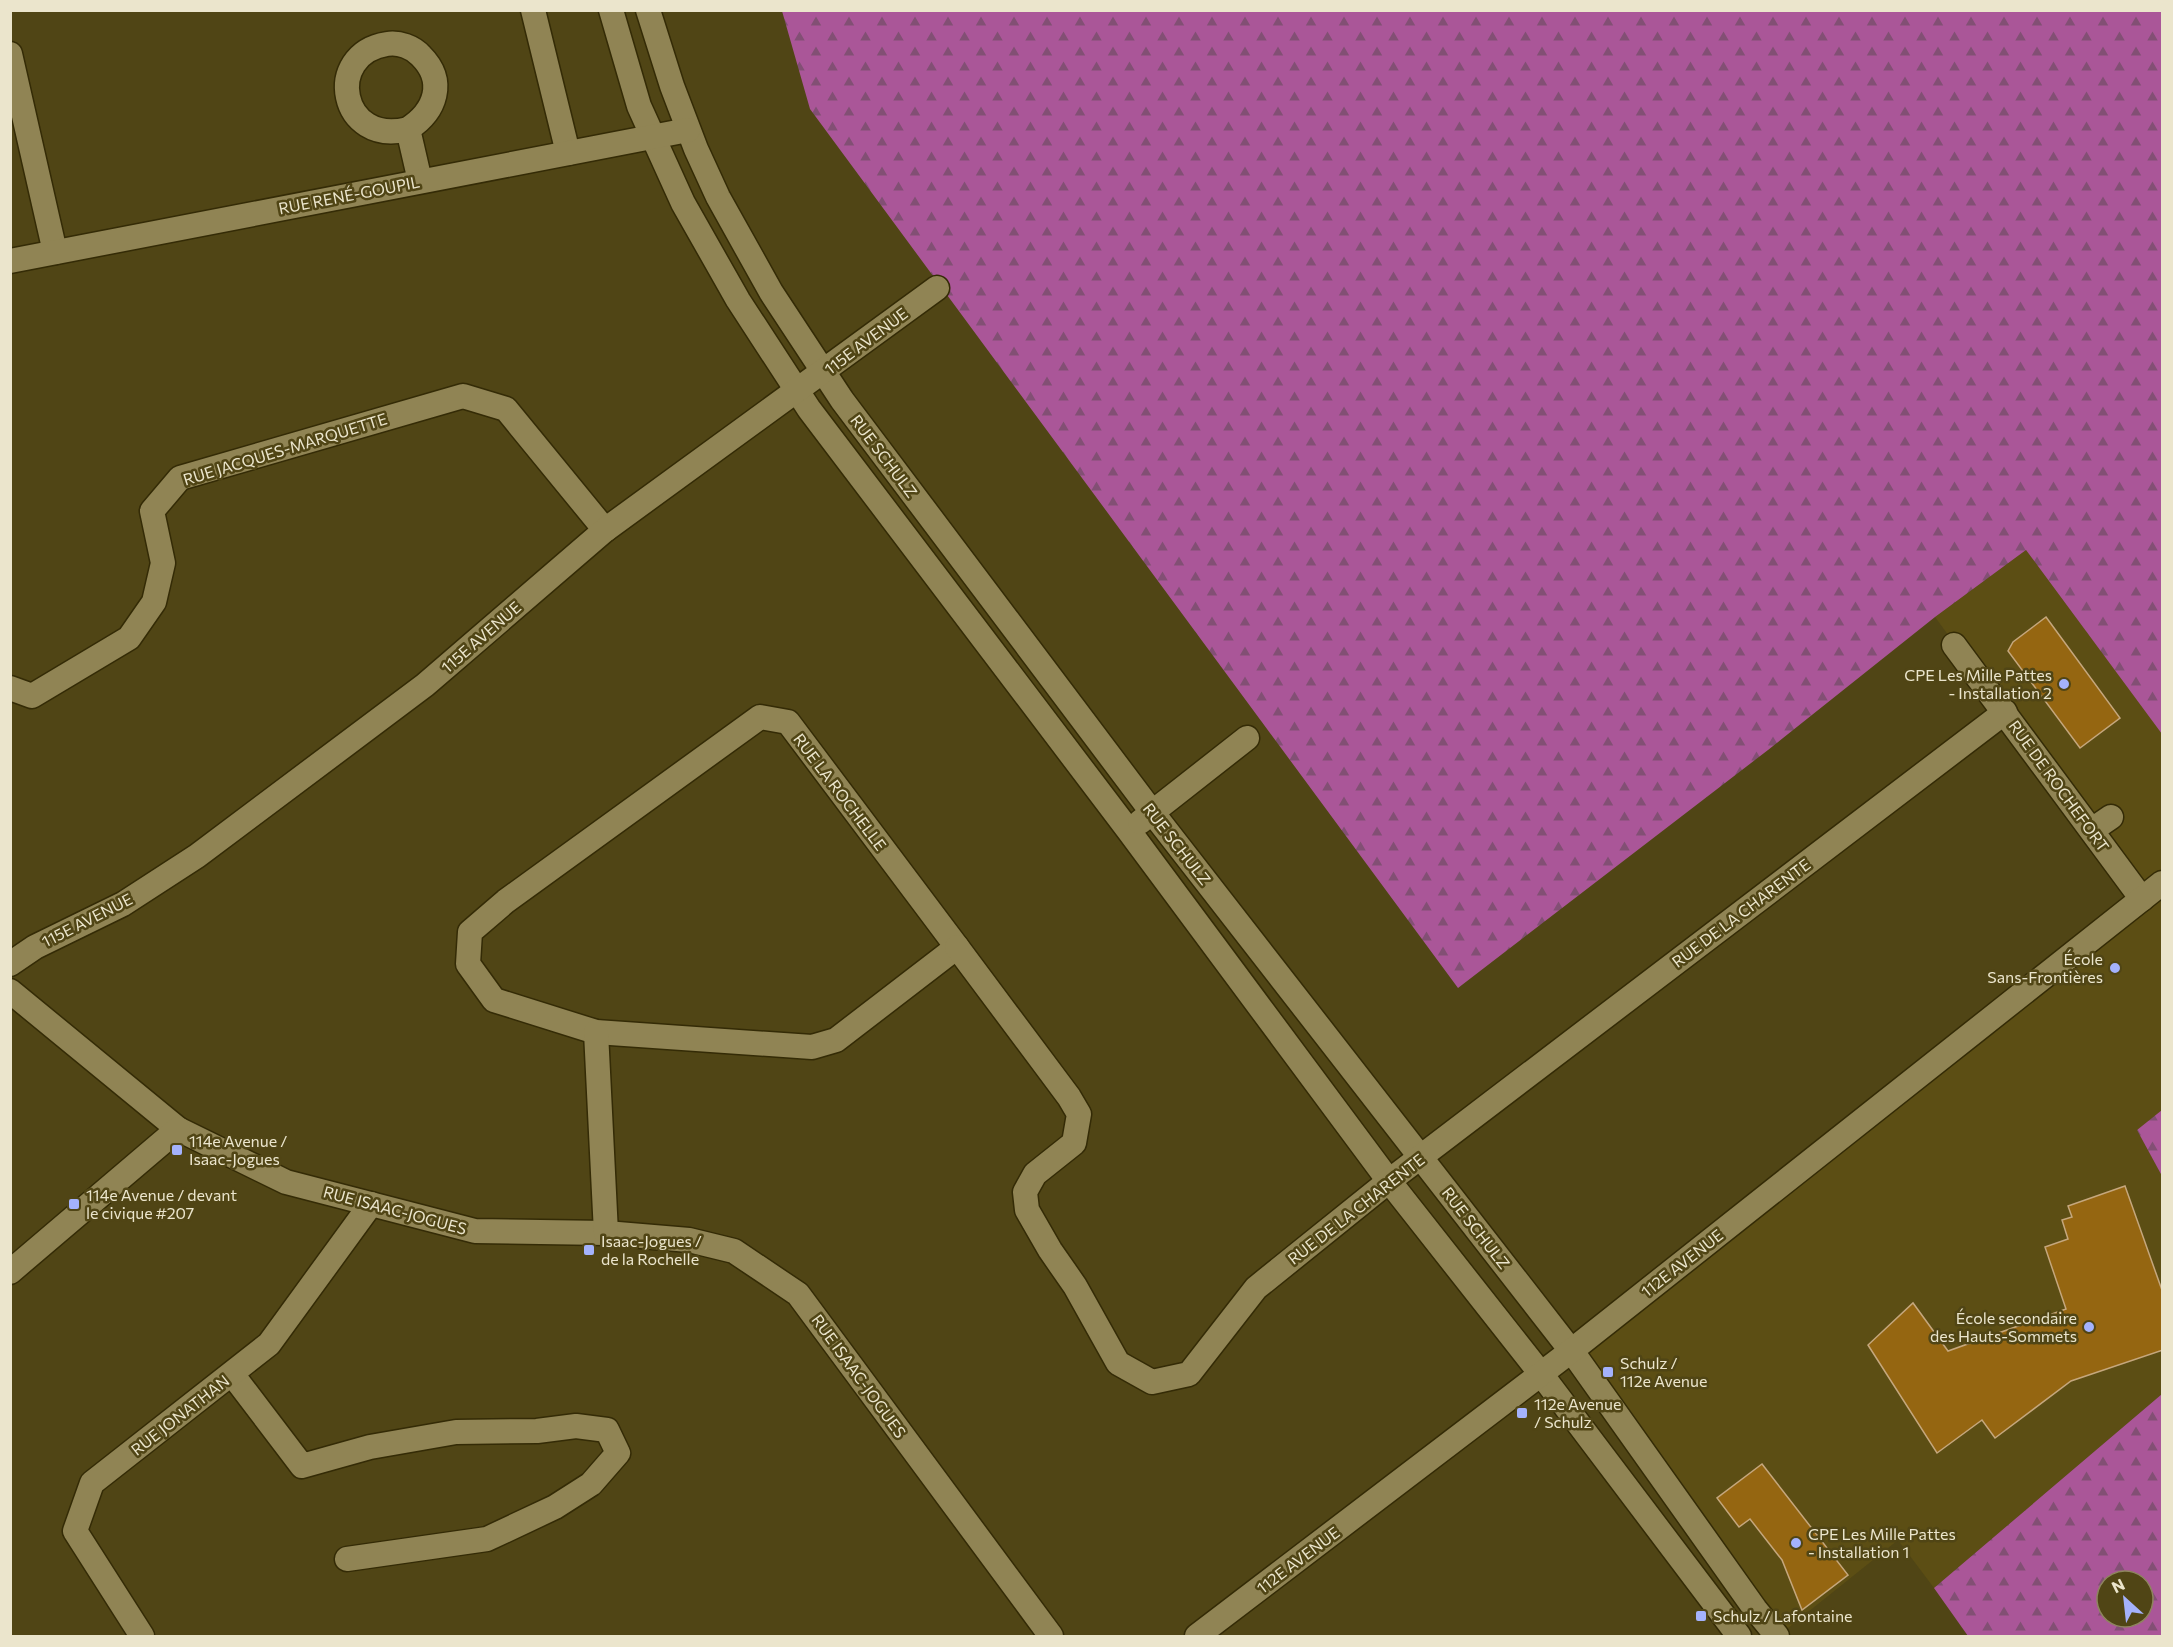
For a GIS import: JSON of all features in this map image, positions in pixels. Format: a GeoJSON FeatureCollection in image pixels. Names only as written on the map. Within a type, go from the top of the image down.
{"type":"FeatureCollection","features":[{"type":"Feature","properties":{"kind":"street"},"geometry":{"type":"LineString","coordinates":[[533,10],[568,153]]}},
{"type":"Feature","properties":{"kind":"street","name":"RUE SCHULZ"},"geometry":{"type":"LineString","coordinates":[[611,10],[639,106],[683,203],[738,300],[798,392],[1129,831],[1389,1182],[1541,1374],[1730,1633]]}},
{"type":"Feature","properties":{"kind":"street","name":"RUE SCHULZ"},"geometry":{"type":"LineString","coordinates":[[648,10],[688,130],[718,197],[771,292],[824,373],[1152,812],[1571,1351],[1773,1635]]}},
{"type":"Feature","properties":{"kind":"street"},"geometry":{"type":"LineString","coordinates":[[10,54],[55,252]]}},
{"type":"Feature","properties":{"kind":"street"},"geometry":{"type":"LineString","coordinates":[[408,129],[420,181]]}},
{"type":"Feature","properties":{"kind":"street","name":"RUE RENÉ-GOUPIL"},"geometry":{"type":"LineString","coordinates":[[10,261],[688,130]]}},
{"type":"Feature","properties":{"kind":"street","name":"115E AVENUE"},"geometry":{"type":"LineString","coordinates":[[10,964],[35,947],[123,904],[197,856],[424,685],[605,530],[798,392],[938,288]]}},
{"type":"Feature","properties":{"kind":"street","name":"RUE JACQUES-MARQUETTE"},"geometry":{"type":"LineString","coordinates":[[10,688],[32,696],[129,638],[154,602],[163,563],[152,511],[180,478],[464,396],[506,409],[605,530]]}},
{"type":"Feature","properties":{"kind":"street","name":"RUE DE ROCHEFORT"},"geometry":{"type":"LineString","coordinates":[[1954,645],[2004,712],[2102,824],[2142,899]]}},
{"type":"Feature","properties":{"kind":"street","name":"RUE DE LA CHARENTE"},"geometry":{"type":"LineString","coordinates":[[957,947],[1069,1097],[1079,1114],[1074,1143],[1035,1174],[1025,1192],[1027,1210],[1075,1286],[1118,1363],[1152,1382],[1189,1374],[1256,1288],[1421,1157],[2004,712]]}},
{"type":"Feature","properties":{"kind":"street","name":"RUE LA ROCHELLE"},"geometry":{"type":"LineString","coordinates":[[760,717],[788,722],[957,947],[836,1040],[812,1047],[596,1032],[494,1000],[468,964],[470,932],[506,901],[760,717]]}},
{"type":"Feature","properties":{"kind":"street"},"geometry":{"type":"LineString","coordinates":[[1129,831],[1246,738]]}},
{"type":"Feature","properties":{"kind":"street","name":"112E AVENUE"},"geometry":{"type":"LineString","coordinates":[[1197,1636],[1571,1351],[2163,883]]}},
{"type":"Feature","properties":{"kind":"street","name":"RUE ISAAC-JOGUES"},"geometry":{"type":"LineString","coordinates":[[10,991],[178,1129],[286,1182],[475,1231],[606,1233],[689,1240],[734,1251],[798,1294],[1052,1636]]}},
{"type":"Feature","properties":{"kind":"street"},"geometry":{"type":"LineString","coordinates":[[596,1032],[606,1233]]}},
{"type":"Feature","properties":{"kind":"street"},"geometry":{"type":"LineString","coordinates":[[10,1272],[178,1129]]}},
{"type":"Feature","properties":{"kind":"street","name":"RUE JONATHAN"},"geometry":{"type":"LineString","coordinates":[[142,1636],[75,1531],[92,1483],[269,1344],[371,1204]]}},
{"type":"Feature","properties":{"kind":"street"},"geometry":{"type":"LineString","coordinates":[[232,1374],[302,1466],[370,1447],[456,1432],[537,1431],[576,1426],[607,1430],[618,1453],[591,1484],[582,1490],[555,1507],[488,1539],[347,1560]]}},
{"type":"Feature","properties":{"kind":"street"},"geometry":{"type":"LineString","coordinates":[[1632,1496],[1662,1476]]}},
{"type":"Feature","properties":{"kind":"street"},"geometry":{"type":"LineString","coordinates":[[1730,1633],[1755,1609]]}},
{"type":"Feature","properties":{"kind":"shaded area"},"geometry":{"type":"Polygon","coordinates":[[[2026,550],[2162,733],[2162,883],[2142,899],[1935,617],[2026,550]]]}},
{"type":"Feature","properties":{"kind":"shaded area"},"geometry":{"type":"Polygon","coordinates":[[[2162,886],[2162,1110],[2137,1130],[2162,1176],[2162,1394],[1934,1588],[1898,1540],[1783,1632],[1581,1353],[1992,1035],[2162,886]]]}},
{"type":"Feature","properties":{"kind":"green space"},"geometry":{"type":"Polygon","coordinates":[[[782,11],[2162,11],[2162,734],[2026,550],[1935,617],[1768,750],[1458,988],[810,109],[782,11]]]}},
{"type":"Feature","properties":{"kind":"green space"},"geometry":{"type":"Polygon","coordinates":[[[2162,1110],[2162,1176],[2137,1130],[2162,1110]]]}},
{"type":"Feature","properties":{"kind":"green space"},"geometry":{"type":"Polygon","coordinates":[[[2162,1394],[2162,1636],[1968,1636],[1934,1588],[2162,1394]]]}},
{"type":"Feature","properties":{"kind":"building","name":"CPE Les Mille Pattes - Installation 2"},"geometry":{"type":"Polygon","coordinates":[[[2046,617],[2120,718],[2080,748],[2008,651],[2013,642],[2046,617]]]}},
{"type":"Feature","properties":{"kind":"building","name":"École secondaire des Hauts-Sommets"},"geometry":{"type":"Polygon","coordinates":[[[2125,1186],[2163,1293],[2163,1350],[2071,1381],[1995,1438],[1982,1420],[1937,1453],[1868,1345],[1913,1303],[1948,1351],[2066,1309],[2045,1247],[2068,1239],[2062,1220],[2072,1217],[2068,1206],[2125,1186]]]}},
{"type":"Feature","properties":{"kind":"building","name":"CPE Les Mille Pattes - Installation 1"},"geometry":{"type":"Polygon","coordinates":[[[1762,1464],[1848,1575],[1802,1610],[1782,1560],[1750,1519],[1739,1527],[1717,1498],[1762,1464]]]}},
{"type":"Feature","properties":{"kind":"place","name":"CPE Les Mille Pattes - Installation 2"},"geometry":{"type":"Point","coordinates":[2064,684]}},
{"type":"Feature","properties":{"kind":"place","name":"École Sans-Frontières"},"geometry":{"type":"Point","coordinates":[2115,968]}},
{"type":"Feature","properties":{"kind":"place","name":"114e Avenue / Isaac-Jogues"},"geometry":{"type":"Point","coordinates":[177,1150]}},
{"type":"Feature","properties":{"kind":"place","name":"114e Avenue / devant le civique #207"},"geometry":{"type":"Point","coordinates":[74,1204]}},
{"type":"Feature","properties":{"kind":"place","name":"Isaac-Jogues / de la Rochelle"},"geometry":{"type":"Point","coordinates":[589,1250]}},
{"type":"Feature","properties":{"kind":"place","name":"École secondaire des Hauts-Sommets"},"geometry":{"type":"Point","coordinates":[2089,1327]}},
{"type":"Feature","properties":{"kind":"place","name":"Schulz / 112e Avenue"},"geometry":{"type":"Point","coordinates":[1608,1372]}},
{"type":"Feature","properties":{"kind":"place","name":"112e Avenue / Schulz"},"geometry":{"type":"Point","coordinates":[1522,1413]}},
{"type":"Feature","properties":{"kind":"place","name":"CPE Les Mille Pattes - Installation 1"},"geometry":{"type":"Point","coordinates":[1796,1543]}},
{"type":"Feature","properties":{"kind":"place","name":"Schulz / Lafontaine"},"geometry":{"type":"Point","coordinates":[1701,1616]}}]}
